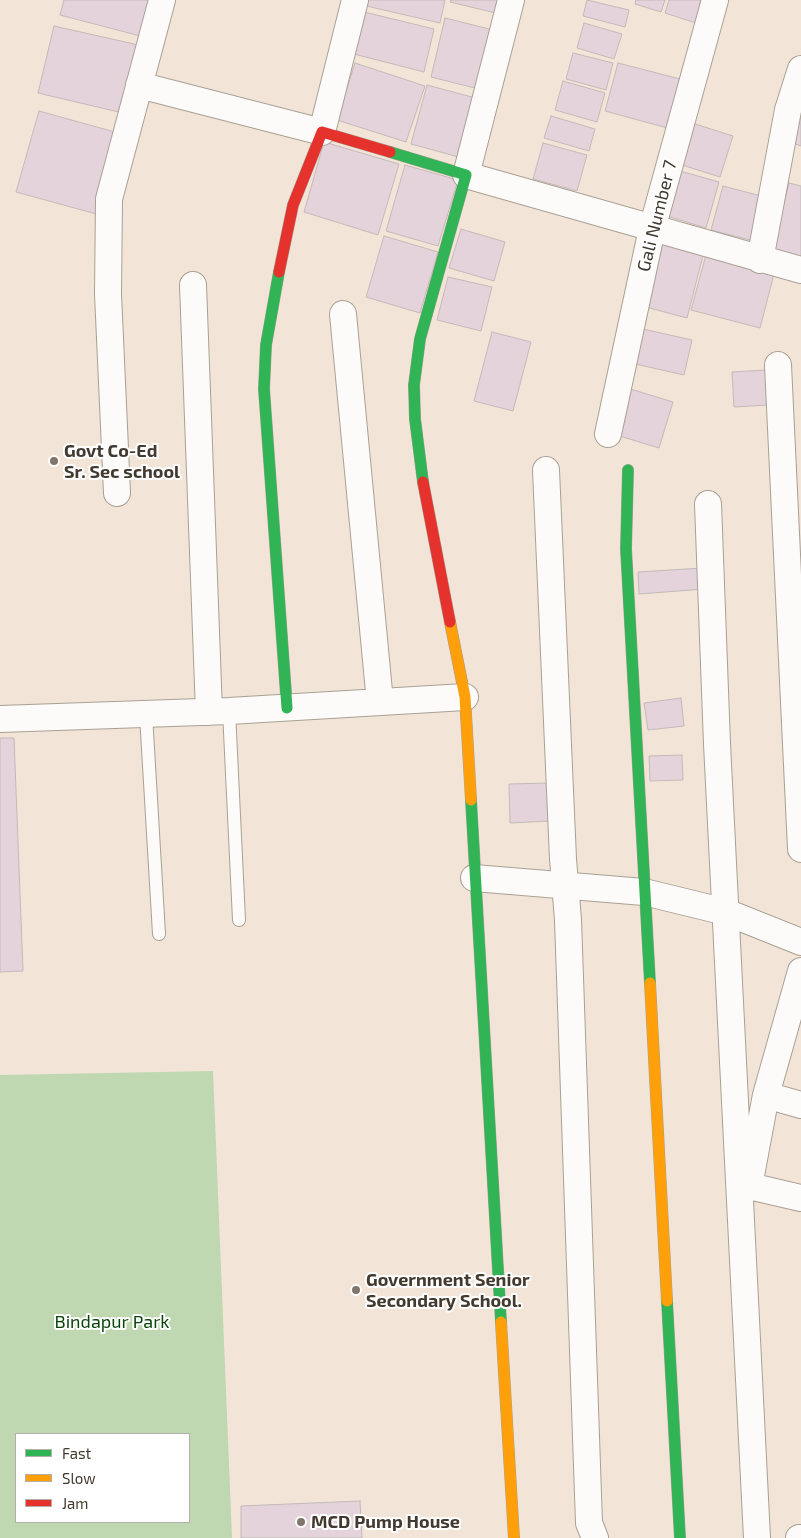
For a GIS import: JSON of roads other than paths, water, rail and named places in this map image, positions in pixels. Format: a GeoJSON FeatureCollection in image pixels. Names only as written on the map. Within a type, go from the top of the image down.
{"type":"FeatureCollection","features":[{"type":"Feature","properties":{"kind":"street"},"geometry":{"type":"LineString","coordinates":[[117,493],[108,294],[109,199],[162,0]]}},
{"type":"Feature","properties":{"kind":"street"},"geometry":{"type":"LineString","coordinates":[[287,708],[264,388],[266,344],[285,236],[293,205],[322,132],[355,0]]}},
{"type":"Feature","properties":{"kind":"street"},"geometry":{"type":"LineString","coordinates":[[511,0],[466,175],[420,339],[414,385],[419,459],[464,697],[514,1538]]}},
{"type":"Feature","properties":{"kind":"street","name":"Gali Number 7"},"geometry":{"type":"LineString","coordinates":[[608,434],[652,229],[715,0]]}},
{"type":"Feature","properties":{"kind":"street"},"geometry":{"type":"LineString","coordinates":[[760,260],[788,110],[801,69]]}},
{"type":"Feature","properties":{"kind":"street"},"geometry":{"type":"LineString","coordinates":[[139,85],[322,132],[652,229],[801,270]]}},
{"type":"Feature","properties":{"kind":"street"},"geometry":{"type":"LineString","coordinates":[[193,285],[219,711]]}},
{"type":"Feature","properties":{"kind":"street"},"geometry":{"type":"LineString","coordinates":[[344,314],[380,702]]}},
{"type":"Feature","properties":{"kind":"street"},"geometry":{"type":"LineString","coordinates":[[778,365],[801,849]]}},
{"type":"Feature","properties":{"kind":"street"},"geometry":{"type":"LineString","coordinates":[[546,470],[564,886],[568,920],[589,1522],[595,1538]]}},
{"type":"Feature","properties":{"kind":"street"},"geometry":{"type":"LineString","coordinates":[[628,470],[626,549],[680,1538]]}},
{"type":"Feature","properties":{"kind":"street"},"geometry":{"type":"LineString","coordinates":[[708,504],[757,1538]]}},
{"type":"Feature","properties":{"kind":"street"},"geometry":{"type":"LineString","coordinates":[[0,719],[146,715],[464,697]]}},
{"type":"Feature","properties":{"kind":"street"},"geometry":{"type":"LineString","coordinates":[[474,878],[644,892],[726,912],[801,942]]}},
{"type":"Feature","properties":{"kind":"street"},"geometry":{"type":"LineString","coordinates":[[801,971],[791,1043],[766,1095],[749,1186],[801,1198]]}},
{"type":"Feature","properties":{"kind":"street"},"geometry":{"type":"LineString","coordinates":[[766,1095],[801,1105]]}},
{"type":"Feature","properties":{"kind":"lane"},"geometry":{"type":"LineString","coordinates":[[219,711],[239,920]]}},
{"type":"Feature","properties":{"kind":"lane"},"geometry":{"type":"LineString","coordinates":[[146,715],[159,934]]}},
{"type":"Feature","properties":{"kind":"place","name":"Govt Co-Ed Sr. Sec school"},"geometry":{"type":"Point","coordinates":[54,461]}},
{"type":"Feature","properties":{"kind":"place","name":"Government Senior Secondary School."},"geometry":{"type":"Point","coordinates":[356,1290]}},
{"type":"Feature","properties":{"kind":"place","name":"MCD Pump House"},"geometry":{"type":"Point","coordinates":[301,1522]}},
{"type":"Feature","properties":{"kind":"park label","name":"Bindapur Park"},"geometry":{"type":"Point","coordinates":[112,1322]}}]}
